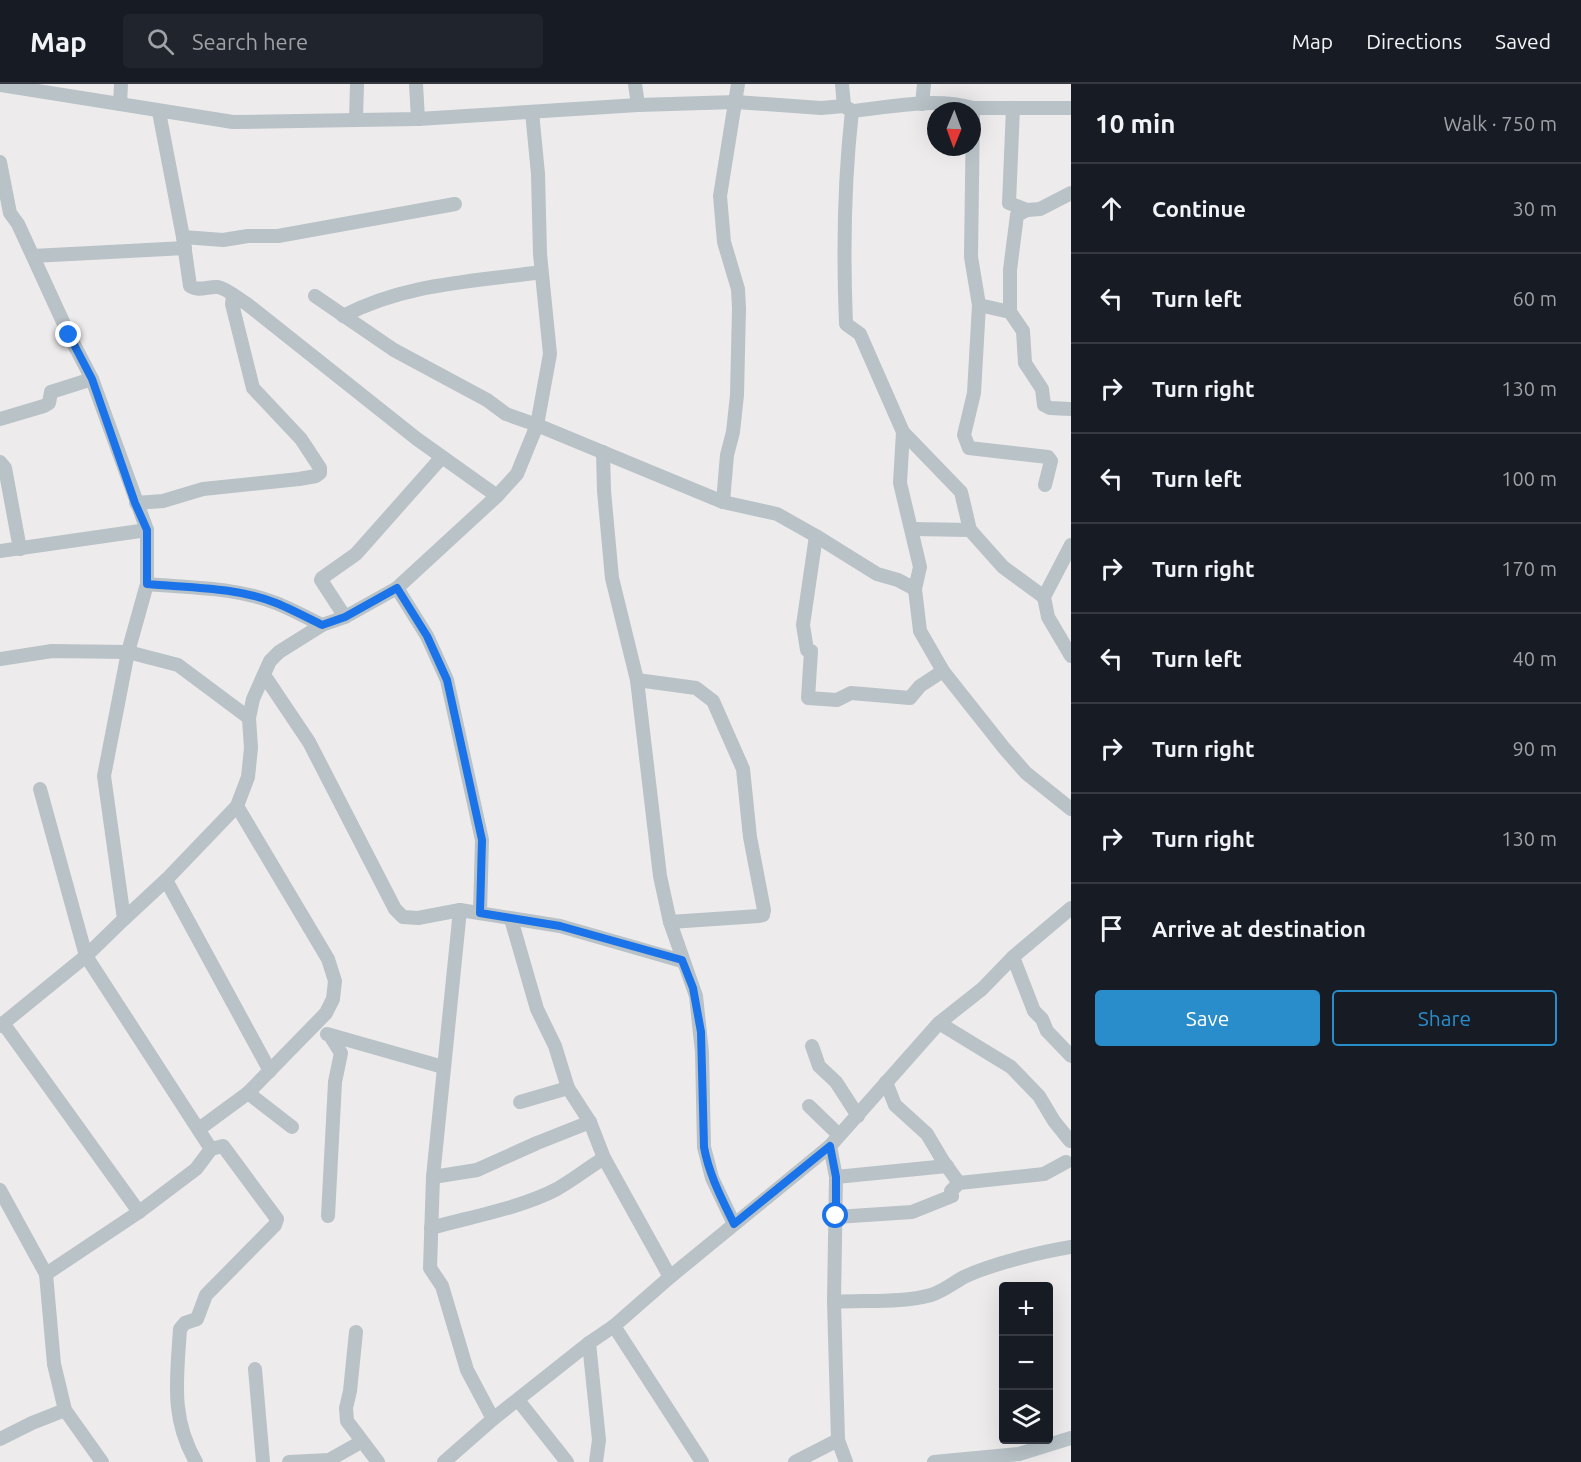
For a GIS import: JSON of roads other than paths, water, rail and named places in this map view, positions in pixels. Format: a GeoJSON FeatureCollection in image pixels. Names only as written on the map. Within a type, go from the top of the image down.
{"type":"FeatureCollection","features":[{"type":"Feature","properties":{"kind":"street"},"geometry":{"type":"LineString","coordinates":[[120,104],[121,84]]}},
{"type":"Feature","properties":{"kind":"street"},"geometry":{"type":"LineString","coordinates":[[356,120],[357,84]]}},
{"type":"Feature","properties":{"kind":"street"},"geometry":{"type":"LineString","coordinates":[[416,84],[418,119]]}},
{"type":"Feature","properties":{"kind":"street"},"geometry":{"type":"LineString","coordinates":[[635,84],[638,105]]}},
{"type":"Feature","properties":{"kind":"street"},"geometry":{"type":"LineString","coordinates":[[723,502],[727,455],[735,423],[739,308],[738,289],[724,242],[720,196],[738,84]]}},
{"type":"Feature","properties":{"kind":"street"},"geometry":{"type":"LineString","coordinates":[[842,84],[848,108],[844,272],[846,324],[860,334],[903,432],[961,492],[970,530],[1003,567],[1044,597]]}},
{"type":"Feature","properties":{"kind":"street"},"geometry":{"type":"LineString","coordinates":[[922,104],[924,84]]}},
{"type":"Feature","properties":{"kind":"street"},"geometry":{"type":"LineString","coordinates":[[0,85],[233,122],[418,119],[638,105],[736,102],[821,108],[927,104]]}},
{"type":"Feature","properties":{"kind":"street"},"geometry":{"type":"LineString","coordinates":[[981,108],[1071,108]]}},
{"type":"Feature","properties":{"kind":"street"},"geometry":{"type":"LineString","coordinates":[[1013,108],[1009,203],[1028,210]]}},
{"type":"Feature","properties":{"kind":"street"},"geometry":{"type":"LineString","coordinates":[[159,111],[184,243],[188,280],[192,288],[217,287],[233,295],[442,457],[497,495]]}},
{"type":"Feature","properties":{"kind":"street"},"geometry":{"type":"LineString","coordinates":[[139,1212],[2,1024],[86,956],[166,880],[237,806],[249,777],[251,748],[249,718],[253,699],[270,661],[279,652],[322,625],[345,617],[397,588],[517,474],[537,425],[550,354],[541,272],[538,174],[532,112]]}},
{"type":"Feature","properties":{"kind":"street"},"geometry":{"type":"LineString","coordinates":[[972,156],[971,257],[979,305],[974,393],[964,439],[969,448],[1048,457],[1051,461],[1045,485]]}},
{"type":"Feature","properties":{"kind":"street"},"geometry":{"type":"LineString","coordinates":[[0,162],[5,216],[18,224],[92,379],[135,503],[147,530],[147,584],[128,652],[104,776],[124,919]]}},
{"type":"Feature","properties":{"kind":"street"},"geometry":{"type":"LineString","coordinates":[[1071,193],[1040,209],[1028,210],[1017,215],[1010,270],[1010,312],[1023,331],[1025,363],[1042,389],[1044,405],[1050,408],[1071,409]]}},
{"type":"Feature","properties":{"kind":"street"},"geometry":{"type":"LineString","coordinates":[[33,256],[248,236],[278,236],[455,204]]}},
{"type":"Feature","properties":{"kind":"street"},"geometry":{"type":"LineString","coordinates":[[343,316],[371,302],[427,286],[541,272]]}},
{"type":"Feature","properties":{"kind":"street"},"geometry":{"type":"LineString","coordinates":[[135,503],[163,501],[202,489],[299,479],[320,473],[320,468],[301,439],[253,388],[231,304],[233,295]]}},
{"type":"Feature","properties":{"kind":"street"},"geometry":{"type":"LineString","coordinates":[[315,296],[394,350],[487,400],[506,414],[723,502],[777,514],[877,574],[898,580],[915,589]]}},
{"type":"Feature","properties":{"kind":"street"},"geometry":{"type":"LineString","coordinates":[[979,305],[1010,312]]}},
{"type":"Feature","properties":{"kind":"street"},"geometry":{"type":"LineString","coordinates":[[0,419],[44,406],[49,403],[51,392],[92,379]]}},
{"type":"Feature","properties":{"kind":"street"},"geometry":{"type":"LineString","coordinates":[[903,432],[900,483],[920,567],[915,589],[920,631],[943,671],[1026,773],[1069,804]]}},
{"type":"Feature","properties":{"kind":"street"},"geometry":{"type":"LineString","coordinates":[[603,452],[612,578],[637,680],[660,876],[670,922],[693,988],[701,1032],[705,1155],[712,1178],[734,1224]]}},
{"type":"Feature","properties":{"kind":"street"},"geometry":{"type":"LineString","coordinates":[[345,617],[321,580],[322,578],[356,554],[442,457]]}},
{"type":"Feature","properties":{"kind":"street"},"geometry":{"type":"LineString","coordinates":[[0,462],[5,468],[20,549]]}},
{"type":"Feature","properties":{"kind":"street"},"geometry":{"type":"LineString","coordinates":[[0,551],[147,530]]}},
{"type":"Feature","properties":{"kind":"street"},"geometry":{"type":"LineString","coordinates":[[913,530],[970,530]]}},
{"type":"Feature","properties":{"kind":"street"},"geometry":{"type":"LineString","coordinates":[[816,536],[803,625],[807,650],[811,651],[808,698],[837,700],[851,693],[910,698],[920,686],[943,671]]}},
{"type":"Feature","properties":{"kind":"street"},"geometry":{"type":"LineString","coordinates":[[1071,545],[1044,597],[1048,617],[1071,656]]}},
{"type":"Feature","properties":{"kind":"street"},"geometry":{"type":"LineString","coordinates":[[147,584],[232,591],[254,596],[275,602],[322,625]]}},
{"type":"Feature","properties":{"kind":"street"},"geometry":{"type":"LineString","coordinates":[[397,588],[427,636],[447,680],[482,840],[480,913]]}},
{"type":"Feature","properties":{"kind":"street"},"geometry":{"type":"LineString","coordinates":[[0,659],[52,651],[128,652],[178,665],[249,718]]}},
{"type":"Feature","properties":{"kind":"street"},"geometry":{"type":"LineString","coordinates":[[264,675],[309,742],[395,909],[403,917],[418,918],[460,910],[480,913],[511,920],[560,926],[682,960]]}},
{"type":"Feature","properties":{"kind":"street"},"geometry":{"type":"LineString","coordinates":[[637,680],[696,688],[713,701],[743,769],[750,837],[764,910],[763,915],[759,916],[670,922]]}},
{"type":"Feature","properties":{"kind":"street"},"geometry":{"type":"LineString","coordinates":[[40,789],[86,956],[211,1149]]}},
{"type":"Feature","properties":{"kind":"street"},"geometry":{"type":"LineString","coordinates":[[199,1129],[248,1093],[315,1026],[326,1013],[333,999],[335,981],[327,959],[237,806]]}},
{"type":"Feature","properties":{"kind":"street"},"geometry":{"type":"LineString","coordinates":[[166,880],[270,1071]]}},
{"type":"Feature","properties":{"kind":"street"},"geometry":{"type":"LineString","coordinates":[[444,1462],[493,1419],[614,1326],[830,1146],[939,1023],[981,989],[1013,957],[1071,908]]}},
{"type":"Feature","properties":{"kind":"street"},"geometry":{"type":"LineString","coordinates":[[460,910],[433,1177],[430,1268],[442,1286],[467,1370],[493,1419]]}},
{"type":"Feature","properties":{"kind":"street"},"geometry":{"type":"LineString","coordinates":[[511,920],[537,1009],[555,1046],[568,1088],[590,1122],[604,1158],[670,1277]]}},
{"type":"Feature","properties":{"kind":"street"},"geometry":{"type":"LineString","coordinates":[[1013,957],[1034,1011],[1042,1020],[1047,1031],[1071,1056]]}},
{"type":"Feature","properties":{"kind":"street"},"geometry":{"type":"LineString","coordinates":[[836,1216],[912,1212],[952,1197],[951,1191],[959,1183],[1044,1174],[1070,1151],[1039,1096],[1011,1067],[939,1023]]}},
{"type":"Feature","properties":{"kind":"street"},"geometry":{"type":"LineString","coordinates":[[315,1026],[331,1037],[443,1067]]}},
{"type":"Feature","properties":{"kind":"street"},"geometry":{"type":"LineString","coordinates":[[328,1216],[334,1082],[340,1053],[331,1037]]}},
{"type":"Feature","properties":{"kind":"street"},"geometry":{"type":"LineString","coordinates":[[812,1046],[819,1066],[836,1082],[858,1116]]}},
{"type":"Feature","properties":{"kind":"street"},"geometry":{"type":"LineString","coordinates":[[886,1082],[895,1105],[927,1134],[959,1183]]}},
{"type":"Feature","properties":{"kind":"street"},"geometry":{"type":"LineString","coordinates":[[520,1102],[568,1088]]}},
{"type":"Feature","properties":{"kind":"street"},"geometry":{"type":"LineString","coordinates":[[248,1093],[292,1128]]}},
{"type":"Feature","properties":{"kind":"street"},"geometry":{"type":"LineString","coordinates":[[809,1106],[839,1135]]}},
{"type":"Feature","properties":{"kind":"street"},"geometry":{"type":"LineString","coordinates":[[433,1177],[477,1170],[590,1122]]}},
{"type":"Feature","properties":{"kind":"street"},"geometry":{"type":"LineString","coordinates":[[46,1274],[139,1212],[196,1169],[211,1149],[223,1146],[277,1219],[275,1225],[206,1295],[198,1318],[185,1323],[180,1329],[176,1399],[189,1449],[196,1462]]}},
{"type":"Feature","properties":{"kind":"street"},"geometry":{"type":"LineString","coordinates":[[830,1146],[836,1177],[834,1302],[838,1440],[846,1462]]}},
{"type":"Feature","properties":{"kind":"street"},"geometry":{"type":"LineString","coordinates":[[431,1228],[541,1196],[557,1189],[604,1158]]}},
{"type":"Feature","properties":{"kind":"street"},"geometry":{"type":"LineString","coordinates":[[836,1177],[947,1166]]}},
{"type":"Feature","properties":{"kind":"street"},"geometry":{"type":"LineString","coordinates":[[0,1190],[46,1274],[54,1364],[66,1410],[102,1462]]}},
{"type":"Feature","properties":{"kind":"street"},"geometry":{"type":"LineString","coordinates":[[834,1302],[915,1298],[933,1294],[982,1270],[1051,1250],[1071,1247]]}},
{"type":"Feature","properties":{"kind":"street"},"geometry":{"type":"LineString","coordinates":[[614,1326],[702,1462]]}},
{"type":"Feature","properties":{"kind":"street"},"geometry":{"type":"LineString","coordinates":[[356,1332],[350,1391],[345,1415],[361,1442],[378,1462]]}},
{"type":"Feature","properties":{"kind":"street"},"geometry":{"type":"LineString","coordinates":[[589,1343],[599,1440],[596,1462]]}},
{"type":"Feature","properties":{"kind":"street"},"geometry":{"type":"LineString","coordinates":[[255,1369],[263,1462]]}},
{"type":"Feature","properties":{"kind":"street"},"geometry":{"type":"LineString","coordinates":[[518,1400],[567,1462]]}},
{"type":"Feature","properties":{"kind":"street"},"geometry":{"type":"LineString","coordinates":[[0,1439],[66,1410]]}},
{"type":"Feature","properties":{"kind":"street"},"geometry":{"type":"LineString","coordinates":[[934,1462],[1019,1454],[1071,1438]]}},
{"type":"Feature","properties":{"kind":"street"},"geometry":{"type":"LineString","coordinates":[[795,1462],[838,1440]]}},
{"type":"Feature","properties":{"kind":"street"},"geometry":{"type":"LineString","coordinates":[[289,1462],[329,1460],[361,1442]]}}]}
